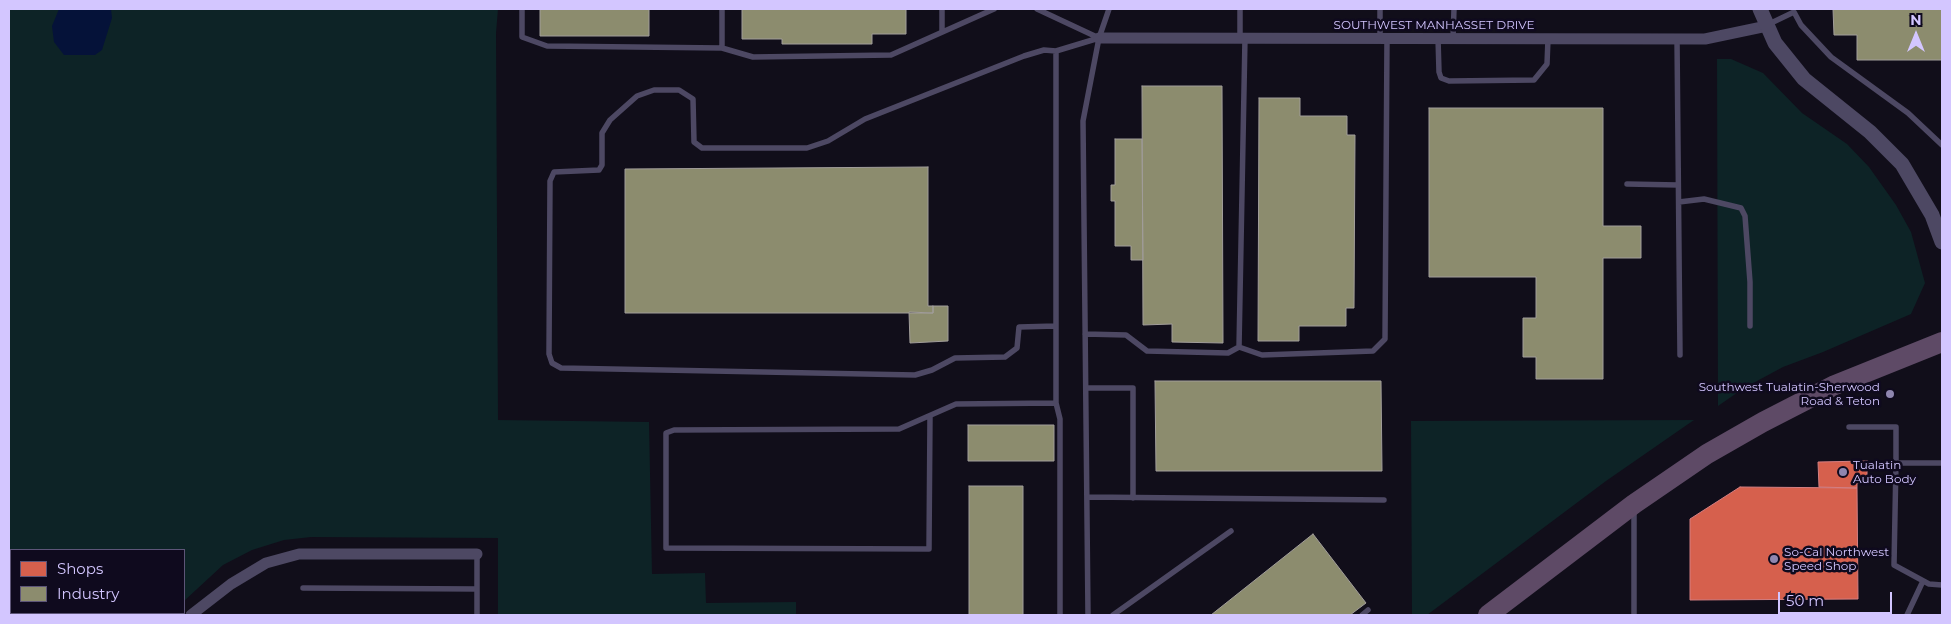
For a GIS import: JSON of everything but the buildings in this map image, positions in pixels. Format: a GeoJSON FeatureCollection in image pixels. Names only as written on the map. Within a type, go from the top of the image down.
{"type":"FeatureCollection","features":[{"type":"Feature","properties":{"kind":"highway"},"geometry":{"type":"LineString","coordinates":[[1488,615],[1634,504],[1707,454],[1787,409],[1865,372],[1942,342]]}},
{"type":"Feature","properties":{"kind":"street"},"geometry":{"type":"LineString","coordinates":[[1760,9],[1766,26],[1775,42],[1804,79],[1870,132],[1902,164],[1933,211],[1942,242]]}},
{"type":"Feature","properties":{"kind":"street","name":"SOUTHWEST MANHASSET DRIVE"},"geometry":{"type":"LineString","coordinates":[[1099,38],[1705,39],[1766,26]]}},
{"type":"Feature","properties":{"kind":"street"},"geometry":{"type":"LineString","coordinates":[[191,615],[231,584],[266,563],[300,554],[477,554]]}},
{"type":"Feature","properties":{"kind":"lane"},"geometry":{"type":"LineString","coordinates":[[522,9],[522,37],[547,46],[722,48],[753,57],[891,55],[994,9]]}},
{"type":"Feature","properties":{"kind":"lane"},"geometry":{"type":"LineString","coordinates":[[722,9],[722,48]]}},
{"type":"Feature","properties":{"kind":"lane"},"geometry":{"type":"LineString","coordinates":[[942,9],[942,32]]}},
{"type":"Feature","properties":{"kind":"lane"},"geometry":{"type":"LineString","coordinates":[[1037,9],[1099,38]]}},
{"type":"Feature","properties":{"kind":"lane"},"geometry":{"type":"LineString","coordinates":[[1088,615],[1083,122],[1099,38],[1109,9]]}},
{"type":"Feature","properties":{"kind":"lane"},"geometry":{"type":"LineString","coordinates":[[1239,347],[1243,38],[1240,9]]}},
{"type":"Feature","properties":{"kind":"lane"},"geometry":{"type":"LineString","coordinates":[[1085,334],[1126,335],[1147,351],[1228,353],[1239,347],[1262,355],[1374,351],[1385,339],[1384,39],[1380,9]]}},
{"type":"Feature","properties":{"kind":"lane"},"geometry":{"type":"LineString","coordinates":[[1453,39],[1454,9]]}},
{"type":"Feature","properties":{"kind":"lane"},"geometry":{"type":"LineString","coordinates":[[1766,26],[1794,12],[1800,25],[1831,57],[1908,113],[1942,145]]}},
{"type":"Feature","properties":{"kind":"lane"},"geometry":{"type":"LineString","coordinates":[[1056,326],[1019,326],[1017,348],[1005,357],[955,358],[932,370],[915,375],[561,368],[552,363],[549,354],[550,181],[554,172],[599,170],[602,165],[602,133],[610,120],[637,96],[654,90],[679,90],[693,99],[694,142],[702,148],[807,148],[828,141],[865,119],[1024,56],[1044,50],[1056,51],[1099,38]]}},
{"type":"Feature","properties":{"kind":"lane"},"geometry":{"type":"LineString","coordinates":[[1438,38],[1439,72],[1441,78],[1449,81],[1534,80],[1547,64],[1548,39]]}},
{"type":"Feature","properties":{"kind":"lane"},"geometry":{"type":"LineString","coordinates":[[1677,39],[1680,355]]}},
{"type":"Feature","properties":{"kind":"lane"},"geometry":{"type":"LineString","coordinates":[[1056,51],[1056,404],[1060,419],[1060,615]]}},
{"type":"Feature","properties":{"kind":"lane"},"geometry":{"type":"LineString","coordinates":[[1627,184],[1678,185]]}},
{"type":"Feature","properties":{"kind":"lane"},"geometry":{"type":"LineString","coordinates":[[1679,202],[1704,199],[1741,208],[1745,216],[1750,282],[1750,326]]}},
{"type":"Feature","properties":{"kind":"lane"},"geometry":{"type":"LineString","coordinates":[[1086,388],[1133,388],[1133,498]]}},
{"type":"Feature","properties":{"kind":"lane"},"geometry":{"type":"LineString","coordinates":[[930,416],[929,549],[666,548],[666,433],[674,430],[898,429],[956,404],[1056,404]]}},
{"type":"Feature","properties":{"kind":"lane"},"geometry":{"type":"LineString","coordinates":[[1849,427],[1896,427],[1894,566],[1929,584],[1942,585]]}},
{"type":"Feature","properties":{"kind":"lane"},"geometry":{"type":"LineString","coordinates":[[1896,463],[1942,463]]}},
{"type":"Feature","properties":{"kind":"lane"},"geometry":{"type":"LineString","coordinates":[[1087,497],[1384,500]]}},
{"type":"Feature","properties":{"kind":"lane"},"geometry":{"type":"LineString","coordinates":[[1634,504],[1634,615]]}},
{"type":"Feature","properties":{"kind":"lane"},"geometry":{"type":"LineString","coordinates":[[1113,615],[1231,530]]}},
{"type":"Feature","properties":{"kind":"lane"},"geometry":{"type":"LineString","coordinates":[[477,554],[477,615]]}},
{"type":"Feature","properties":{"kind":"lane"},"geometry":{"type":"LineString","coordinates":[[1907,615],[1923,581]]}},
{"type":"Feature","properties":{"kind":"lane"},"geometry":{"type":"LineString","coordinates":[[303,588],[477,589]]}},
{"type":"Feature","properties":{"kind":"lane"},"geometry":{"type":"LineString","coordinates":[[1362,615],[1368,610]]}},
{"type":"Feature","properties":{"kind":"green space"},"geometry":{"type":"Polygon","coordinates":[[[9,9],[498,9],[496,33],[498,420],[649,422],[652,574],[705,573],[706,603],[796,602],[796,615],[498,615],[498,538],[311,537],[284,540],[252,550],[223,565],[185,600],[185,549],[10,549],[10,614],[166,614],[9,615],[9,9]]]}},
{"type":"Feature","properties":{"kind":"green space"},"geometry":{"type":"Polygon","coordinates":[[[1717,59],[1731,59],[1763,73],[1802,113],[1847,144],[1869,167],[1896,205],[1911,232],[1925,283],[1911,314],[1783,367],[1744,388],[1718,406],[1717,59]]]}},
{"type":"Feature","properties":{"kind":"green space"},"geometry":{"type":"Polygon","coordinates":[[[1694,420],[1606,481],[1427,615],[1412,615],[1411,421],[1694,420]]]}},
{"type":"Feature","properties":{"kind":"water"},"geometry":{"type":"Polygon","coordinates":[[[59,9],[111,9],[112,18],[102,50],[95,55],[64,55],[54,42],[52,26],[59,9]]]}},
{"type":"Feature","properties":{"kind":"place","name":"Southwest Tualatin-Sherwood Road & Teton"},"geometry":{"type":"Point","coordinates":[1890,394]}},
{"type":"Feature","properties":{"kind":"place","name":"Tualatin Auto Body"},"geometry":{"type":"Point","coordinates":[1843,472]}},
{"type":"Feature","properties":{"kind":"place","name":"So-Cal Northwest Speed Shop"},"geometry":{"type":"Point","coordinates":[1774,559]}}]}
